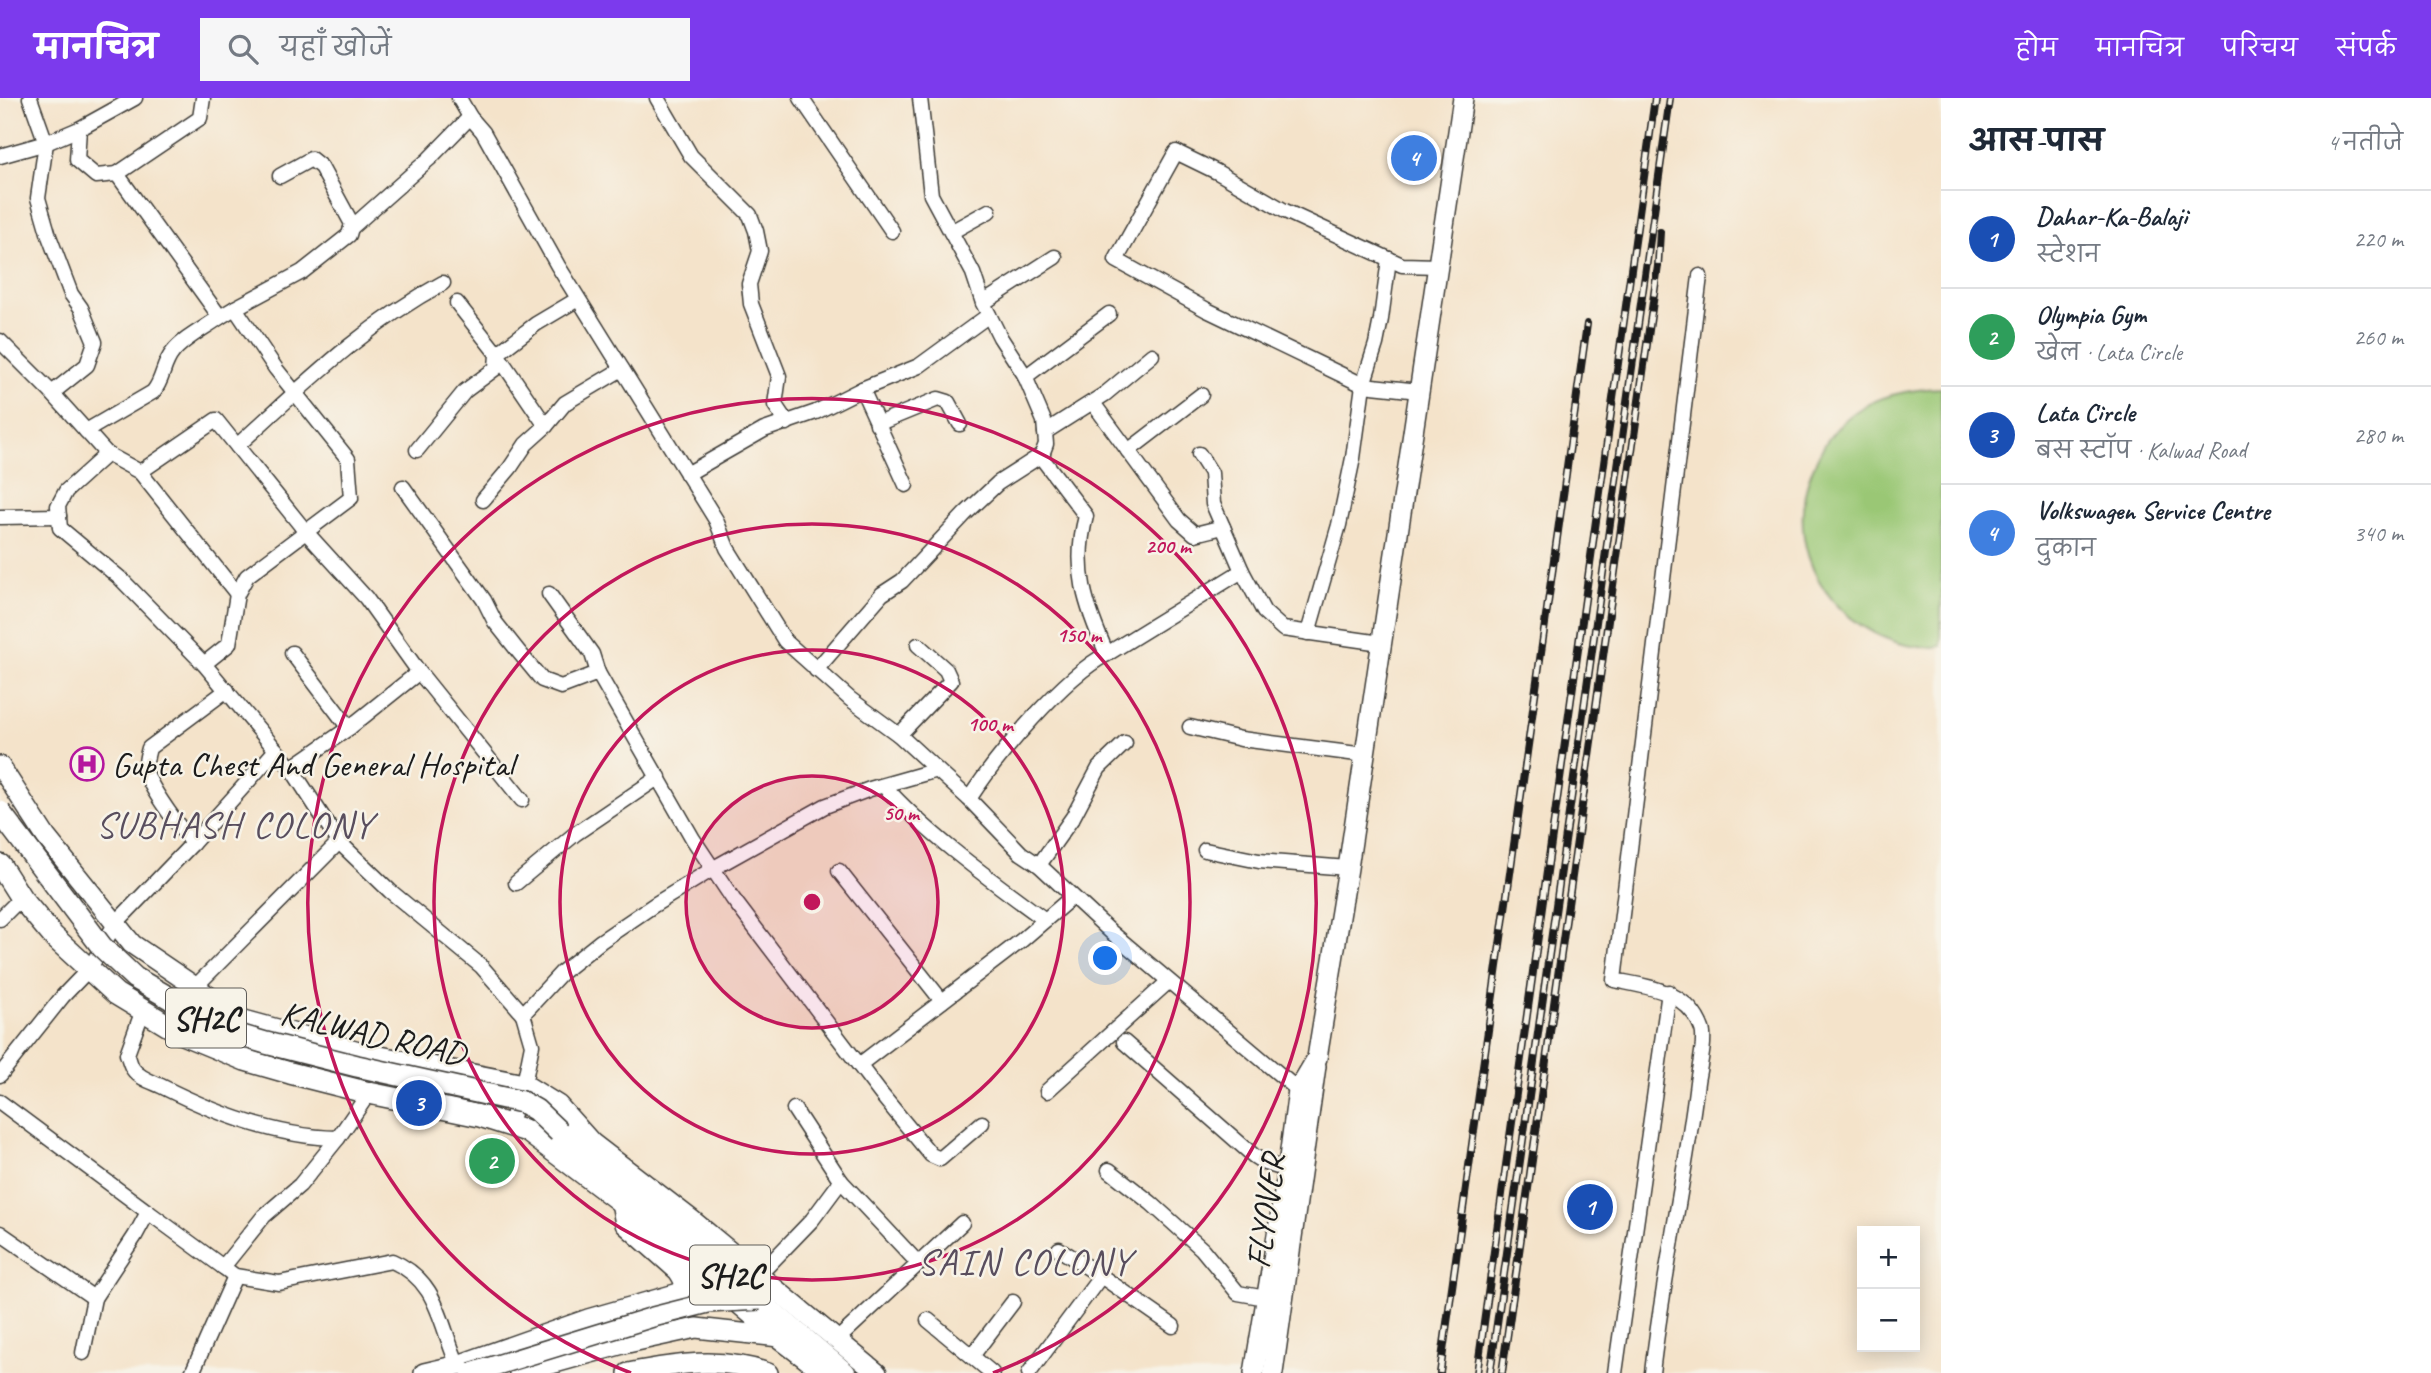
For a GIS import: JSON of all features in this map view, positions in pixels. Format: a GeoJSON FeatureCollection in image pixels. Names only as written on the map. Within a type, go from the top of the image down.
{"type":"FeatureCollection","features":[{"type":"Feature","properties":{"kind":"main road","name":"FLYOVER"},"geometry":{"type":"LineString","coordinates":[[1273,1373],[1312,1109],[1317,1058],[1463,98]]}},
{"type":"Feature","properties":{"kind":"main road"},"geometry":{"type":"LineString","coordinates":[[0,766],[46,837],[132,944],[244,1020],[370,1054],[524,1084],[558,1105],[592,1143],[692,1220],[877,1373]]}},
{"type":"Feature","properties":{"kind":"main road","name":"KALWAD ROAD"},"geometry":{"type":"LineString","coordinates":[[0,812],[102,947],[135,978],[232,1033],[357,1066],[522,1102],[536,1110],[553,1138]]}},
{"type":"Feature","properties":{"kind":"main road"},"geometry":{"type":"LineString","coordinates":[[0,864],[21,898],[53,936],[116,994],[182,1034],[245,1060],[369,1093]]}},
{"type":"Feature","properties":{"kind":"main road"},"geometry":{"type":"LineString","coordinates":[[1254,1373],[1288,1170],[1298,1090],[1317,1058]]}},
{"type":"Feature","properties":{"kind":"main road","name":"SH2C"},"geometry":{"type":"LineString","coordinates":[[369,1093],[509,1124],[553,1138],[601,1166],[845,1373]]}},
{"type":"Feature","properties":{"kind":"main road"},"geometry":{"type":"LineString","coordinates":[[553,1138],[642,1221],[825,1373]]}},
{"type":"Feature","properties":{"kind":"main road"},"geometry":{"type":"LineString","coordinates":[[464,1369],[588,1319],[679,1293],[684,1287],[684,1280],[678,1271],[625,1224],[621,1202]]}},
{"type":"Feature","properties":{"kind":"main road"},"geometry":{"type":"LineString","coordinates":[[424,1373],[464,1369],[708,1303],[760,1300]]}},
{"type":"Feature","properties":{"kind":"main road"},"geometry":{"type":"LineString","coordinates":[[519,1373],[551,1364],[579,1365],[696,1328],[779,1337]]}},
{"type":"Feature","properties":{"kind":"main road"},"geometry":{"type":"LineString","coordinates":[[628,1373],[687,1363],[728,1362],[768,1373]]}},
{"type":"Feature","properties":{"kind":"street"},"geometry":{"type":"LineString","coordinates":[[30,98],[46,143],[38,198],[71,294],[81,308],[95,342],[87,365],[52,393]]}},
{"type":"Feature","properties":{"kind":"street"},"geometry":{"type":"LineString","coordinates":[[0,156],[46,143],[79,129],[135,98]]}},
{"type":"Feature","properties":{"kind":"street"},"geometry":{"type":"LineString","coordinates":[[79,129],[78,160],[96,176],[117,174],[200,118],[203,98]]}},
{"type":"Feature","properties":{"kind":"street"},"geometry":{"type":"LineString","coordinates":[[459,98],[483,132],[578,299],[716,520],[727,548],[752,592],[785,641],[850,699],[899,735],[969,799],[1021,853],[1039,864],[1168,982],[1298,1090]]}},
{"type":"Feature","properties":{"kind":"street"},"geometry":{"type":"LineString","coordinates":[[657,98],[691,156],[750,215],[757,231],[760,251],[749,284],[751,304],[779,376],[775,405],[786,423]]}},
{"type":"Feature","properties":{"kind":"street"},"geometry":{"type":"LineString","coordinates":[[801,98],[892,231]]}},
{"type":"Feature","properties":{"kind":"street"},"geometry":{"type":"LineString","coordinates":[[920,98],[931,195],[973,273],[986,309],[1025,377],[1045,421],[1046,444],[1041,457],[1086,516],[1081,534],[1080,567],[1087,610],[1107,654]]}},
{"type":"Feature","properties":{"kind":"street"},"geometry":{"type":"LineString","coordinates":[[351,228],[429,159],[470,117]]}},
{"type":"Feature","properties":{"kind":"street"},"geometry":{"type":"LineString","coordinates":[[1419,391],[1363,385],[1207,310],[1116,260],[1176,152],[1285,211],[1402,265],[1438,266]]}},
{"type":"Feature","properties":{"kind":"street"},"geometry":{"type":"LineString","coordinates":[[86,432],[153,392],[160,384],[167,361],[174,350],[220,317],[302,272],[349,234],[352,224],[321,167],[311,159],[280,176]]}},
{"type":"Feature","properties":{"kind":"street"},"geometry":{"type":"LineString","coordinates":[[117,174],[220,317]]}},
{"type":"Feature","properties":{"kind":"street"},"geometry":{"type":"LineString","coordinates":[[951,232],[989,211]]}},
{"type":"Feature","properties":{"kind":"street"},"geometry":{"type":"LineString","coordinates":[[687,474],[764,430],[816,412],[862,389],[919,366],[986,309],[1055,257]]}},
{"type":"Feature","properties":{"kind":"street"},"geometry":{"type":"LineString","coordinates":[[1308,633],[1339,525],[1353,458],[1363,385],[1376,344],[1389,259]]}},
{"type":"Feature","properties":{"kind":"street"},"geometry":{"type":"LineString","coordinates":[[1652,1373],[1659,1310],[1694,1105],[1703,1032],[1692,1013],[1669,992],[1614,980],[1700,276]]}},
{"type":"Feature","properties":{"kind":"street"},"geometry":{"type":"LineString","coordinates":[[237,446],[353,341],[408,302],[443,284]]}},
{"type":"Feature","properties":{"kind":"street"},"geometry":{"type":"LineString","coordinates":[[417,450],[465,391],[496,368],[497,354],[536,324],[578,299]]}},
{"type":"Feature","properties":{"kind":"street"},"geometry":{"type":"LineString","coordinates":[[457,303],[497,354],[546,426]]}},
{"type":"Feature","properties":{"kind":"street"},"geometry":{"type":"LineString","coordinates":[[204,664],[229,644],[237,593],[247,576],[351,498],[348,459],[295,393],[235,309]]}},
{"type":"Feature","properties":{"kind":"street"},"geometry":{"type":"LineString","coordinates":[[1025,377],[1109,314]]}},
{"type":"Feature","properties":{"kind":"street"},"geometry":{"type":"LineString","coordinates":[[0,341],[107,454],[140,472],[237,593]]}},
{"type":"Feature","properties":{"kind":"street"},"geometry":{"type":"LineString","coordinates":[[1045,432],[1093,403],[1152,355]]}},
{"type":"Feature","properties":{"kind":"street"},"geometry":{"type":"LineString","coordinates":[[483,500],[526,444],[565,403],[622,369]]}},
{"type":"Feature","properties":{"kind":"street"},"geometry":{"type":"LineString","coordinates":[[862,389],[906,485]]}},
{"type":"Feature","properties":{"kind":"street"},"geometry":{"type":"LineString","coordinates":[[1128,451],[1201,395]]}},
{"type":"Feature","properties":{"kind":"street"},"geometry":{"type":"LineString","coordinates":[[877,424],[938,399],[948,402],[960,424]]}},
{"type":"Feature","properties":{"kind":"street"},"geometry":{"type":"LineString","coordinates":[[1093,403],[1180,520],[1195,534],[1223,527]]}},
{"type":"Feature","properties":{"kind":"street"},"geometry":{"type":"LineString","coordinates":[[140,472],[216,420],[306,532],[366,598],[419,672],[522,800]]}},
{"type":"Feature","properties":{"kind":"street"},"geometry":{"type":"LineString","coordinates":[[107,454],[66,491],[58,506],[60,528],[121,579],[204,664],[290,768],[339,842],[390,891],[481,966],[523,1014],[532,1045],[524,1084],[509,1124]]}},
{"type":"Feature","properties":{"kind":"street"},"geometry":{"type":"LineString","coordinates":[[816,670],[882,594],[902,581],[965,514],[998,483],[1042,454]]}},
{"type":"Feature","properties":{"kind":"street"},"geometry":{"type":"LineString","coordinates":[[1199,454],[1211,473],[1213,504],[1242,571],[1264,612],[1274,623],[1283,629],[1381,643]]}},
{"type":"Feature","properties":{"kind":"street"},"geometry":{"type":"LineString","coordinates":[[403,486],[484,600],[495,622],[542,680],[561,687],[598,673]]}},
{"type":"Feature","properties":{"kind":"street"},"geometry":{"type":"LineString","coordinates":[[0,517],[59,516]]}},
{"type":"Feature","properties":{"kind":"street"},"geometry":{"type":"LineString","coordinates":[[969,799],[1012,743],[1087,667],[1242,571]]}},
{"type":"Feature","properties":{"kind":"street"},"geometry":{"type":"LineString","coordinates":[[549,594],[592,654],[598,673],[693,839],[733,899],[859,1065],[935,1159],[940,1159],[982,1123]]}},
{"type":"Feature","properties":{"kind":"street"},"geometry":{"type":"LineString","coordinates":[[899,735],[950,681],[946,670],[918,645]]}},
{"type":"Feature","properties":{"kind":"street"},"geometry":{"type":"LineString","coordinates":[[292,653],[349,728]]}},
{"type":"Feature","properties":{"kind":"street"},"geometry":{"type":"LineString","coordinates":[[290,768],[349,728],[419,672]]}},
{"type":"Feature","properties":{"kind":"street"},"geometry":{"type":"LineString","coordinates":[[192,844],[151,785],[145,760],[149,748],[227,690]]}},
{"type":"Feature","properties":{"kind":"street"},"geometry":{"type":"LineString","coordinates":[[1190,727],[1241,739],[1364,755]]}},
{"type":"Feature","properties":{"kind":"street"},"geometry":{"type":"LineString","coordinates":[[1039,864],[1073,817],[1099,768],[1125,743]]}},
{"type":"Feature","properties":{"kind":"street"},"geometry":{"type":"LineString","coordinates":[[0,1075],[54,1007],[90,968],[115,924],[192,844],[276,750]]}},
{"type":"Feature","properties":{"kind":"street"},"geometry":{"type":"LineString","coordinates":[[523,1014],[561,973],[601,941],[713,869],[825,806],[937,769]]}},
{"type":"Feature","properties":{"kind":"street"},"geometry":{"type":"LineString","coordinates":[[516,883],[575,834],[659,777]]}},
{"type":"Feature","properties":{"kind":"street"},"geometry":{"type":"LineString","coordinates":[[884,786],[898,802],[968,862],[1045,920]]}},
{"type":"Feature","properties":{"kind":"street"},"geometry":{"type":"LineString","coordinates":[[195,987],[339,842]]}},
{"type":"Feature","properties":{"kind":"street"},"geometry":{"type":"LineString","coordinates":[[1205,850],[1259,861],[1348,868]]}},
{"type":"Feature","properties":{"kind":"street"},"geometry":{"type":"LineString","coordinates":[[839,871],[942,1001]]}},
{"type":"Feature","properties":{"kind":"street"},"geometry":{"type":"LineString","coordinates":[[859,1065],[1072,897]]}},
{"type":"Feature","properties":{"kind":"street"},"geometry":{"type":"LineString","coordinates":[[0,919],[21,898]]}},
{"type":"Feature","properties":{"kind":"street"},"geometry":{"type":"LineString","coordinates":[[1046,1091],[1168,982]]}},
{"type":"Feature","properties":{"kind":"street"},"geometry":{"type":"LineString","coordinates":[[1615,1373],[1669,992]]}},
{"type":"Feature","properties":{"kind":"street"},"geometry":{"type":"LineString","coordinates":[[143,1010],[127,1054],[133,1069],[144,1078],[188,1100],[255,1123],[316,1138],[338,1138]]}},
{"type":"Feature","properties":{"kind":"street"},"geometry":{"type":"LineString","coordinates":[[1124,1042],[1254,1156],[1265,1163],[1288,1170]]}},
{"type":"Feature","properties":{"kind":"street"},"geometry":{"type":"LineString","coordinates":[[223,1266],[264,1216],[300,1185],[338,1138],[369,1093]]}},
{"type":"Feature","properties":{"kind":"street"},"geometry":{"type":"LineString","coordinates":[[0,1102],[235,1276],[278,1283],[392,1261],[408,1268],[418,1275],[432,1297],[464,1369]]}},
{"type":"Feature","properties":{"kind":"street"},"geometry":{"type":"LineString","coordinates":[[794,1109],[841,1181],[918,1263]]}},
{"type":"Feature","properties":{"kind":"street"},"geometry":{"type":"LineString","coordinates":[[1109,1170],[1152,1203],[1202,1249],[1238,1293],[1266,1298]]}},
{"type":"Feature","properties":{"kind":"street"},"geometry":{"type":"LineString","coordinates":[[758,1276],[811,1220],[841,1181]]}},
{"type":"Feature","properties":{"kind":"street"},"geometry":{"type":"LineString","coordinates":[[83,1353],[94,1298],[148,1212]]}},
{"type":"Feature","properties":{"kind":"street"},"geometry":{"type":"LineString","coordinates":[[838,1339],[962,1223]]}},
{"type":"Feature","properties":{"kind":"street"},"geometry":{"type":"LineString","coordinates":[[0,1233],[94,1298]]}},
{"type":"Feature","properties":{"kind":"street"},"geometry":{"type":"LineString","coordinates":[[1059,1249],[1173,1326]]}},
{"type":"Feature","properties":{"kind":"street"},"geometry":{"type":"LineString","coordinates":[[192,1373],[235,1276]]}},
{"type":"Feature","properties":{"kind":"street"},"geometry":{"type":"LineString","coordinates":[[1029,1373],[1101,1276]]}},
{"type":"Feature","properties":{"kind":"street"},"geometry":{"type":"LineString","coordinates":[[972,1356],[1013,1302]]}},
{"type":"Feature","properties":{"kind":"street"},"geometry":{"type":"LineString","coordinates":[[928,1320],[992,1373]]}},
{"type":"Feature","properties":{"kind":"green space"},"geometry":{"type":"Polygon","coordinates":[[[1941,388],[1941,646],[1924,647],[1898,643],[1874,633],[1851,618],[1833,600],[1818,579],[1809,557],[1803,532],[1803,507],[1808,482],[1818,457],[1829,438],[1849,416],[1886,397],[1907,391],[1941,388]]]}},
{"type":"Feature","properties":{"kind":"railway"},"geometry":{"type":"LineString","coordinates":[[1477,1373],[1655,98]]}},
{"type":"Feature","properties":{"kind":"railway"},"geometry":{"type":"LineString","coordinates":[[1490,1373],[1670,98]]}},
{"type":"Feature","properties":{"kind":"railway"},"geometry":{"type":"LineString","coordinates":[[1502,1373],[1658,266],[1660,232]]}},
{"type":"Feature","properties":{"kind":"railway"},"geometry":{"type":"LineString","coordinates":[[1440,1373],[1587,324]]}},
{"type":"Feature","properties":{"kind":"place","name":"Volkswagen Service Centre"},"geometry":{"type":"Point","coordinates":[1414,158]}},
{"type":"Feature","properties":{"kind":"place","name":"Gupta Chest And General Hospital"},"geometry":{"type":"Point","coordinates":[87,764]}},
{"type":"Feature","properties":{"kind":"place","name":"Lata Circle"},"geometry":{"type":"Point","coordinates":[419,1103]}},
{"type":"Feature","properties":{"kind":"place","name":"Olympia Gym"},"geometry":{"type":"Point","coordinates":[492,1161]}},
{"type":"Feature","properties":{"kind":"place","name":"Dahar-Ka-Balaji"},"geometry":{"type":"Point","coordinates":[1590,1207]}},
{"type":"Feature","properties":{"kind":"district","name":"SUBHASH COLONY"},"geometry":{"type":"Point","coordinates":[235,824]}},
{"type":"Feature","properties":{"kind":"district","name":"SAIN COLONY"},"geometry":{"type":"Point","coordinates":[1025,1261]}}]}
